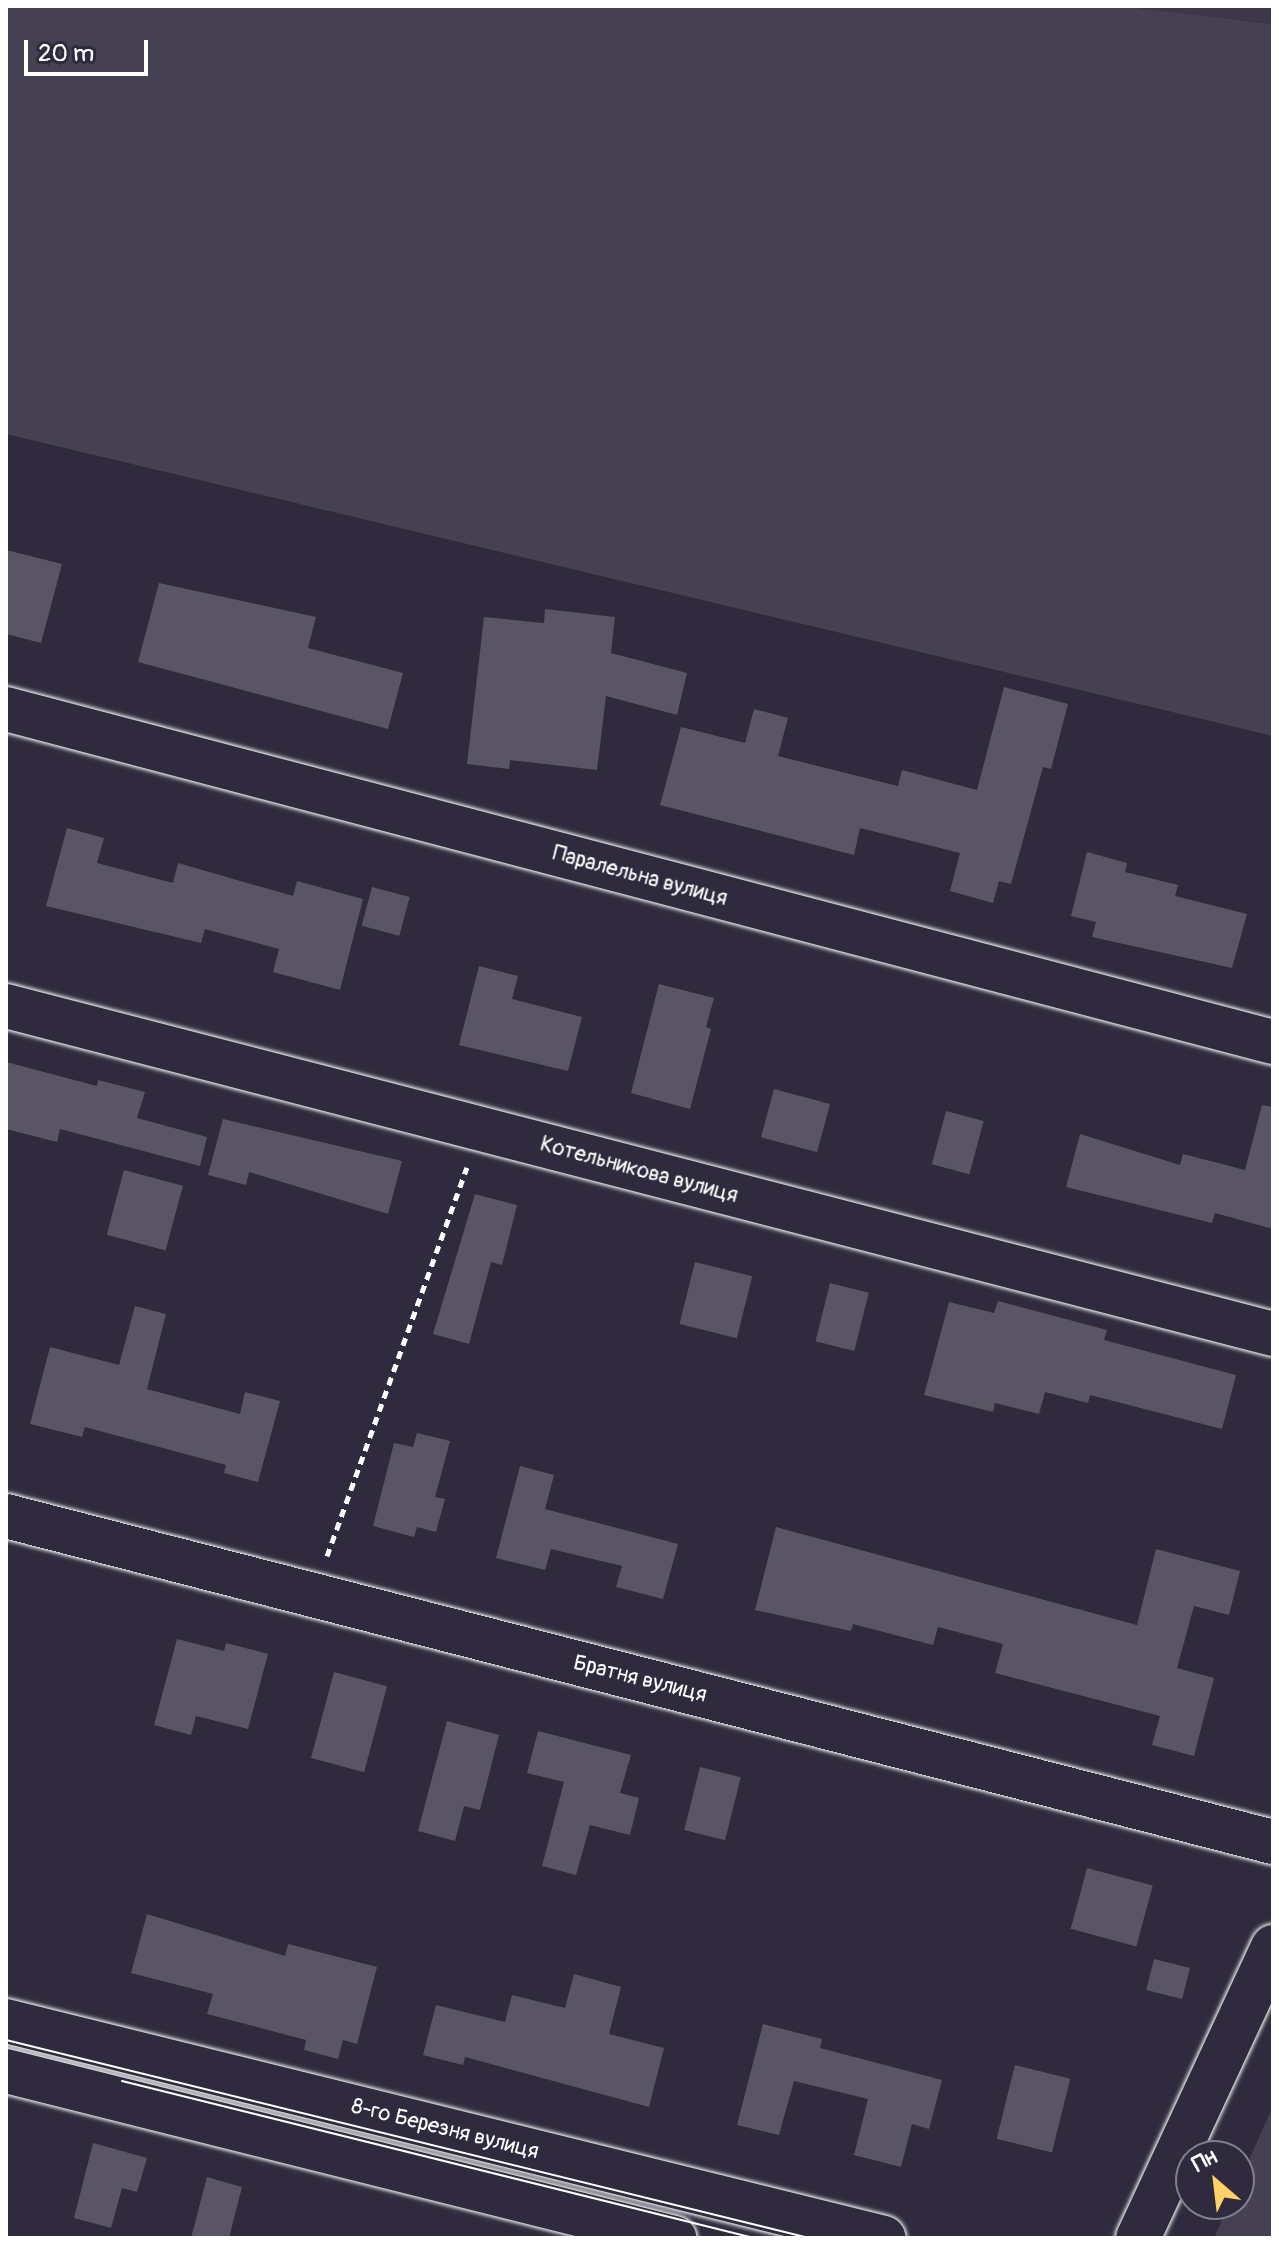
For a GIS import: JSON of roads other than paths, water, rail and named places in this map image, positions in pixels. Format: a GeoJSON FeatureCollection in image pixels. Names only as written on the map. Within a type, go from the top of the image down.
{"type":"FeatureCollection","features":[{"type":"Feature","properties":{"kind":"street","name":"Паралельна вулиця"},"geometry":{"type":"LineString","coordinates":[[6,709],[1273,1042]]}},
{"type":"Feature","properties":{"kind":"street","name":"Котельникова вулиця"},"geometry":{"type":"LineString","coordinates":[[6,1006],[1273,1334]]}},
{"type":"Feature","properties":{"kind":"street","name":"Братня вулиця"},"geometry":{"type":"LineString","coordinates":[[6,1516],[1273,1842]]}},
{"type":"Feature","properties":{"kind":"street"},"geometry":{"type":"LineString","coordinates":[[1138,2238],[1273,1947]]}},
{"type":"Feature","properties":{"kind":"street","name":"8-го Березня вулиця"},"geometry":{"type":"LineString","coordinates":[[6,2021],[884,2238]]}},
{"type":"Feature","properties":{"kind":"street"},"geometry":{"type":"LineString","coordinates":[[6,2071],[674,2238]]}},
{"type":"Feature","properties":{"kind":"tram line"},"geometry":{"type":"LineString","coordinates":[[6,2040],[809,2238]]}},
{"type":"Feature","properties":{"kind":"tram line"},"geometry":{"type":"LineString","coordinates":[[122,2081],[754,2238]]}}]}
